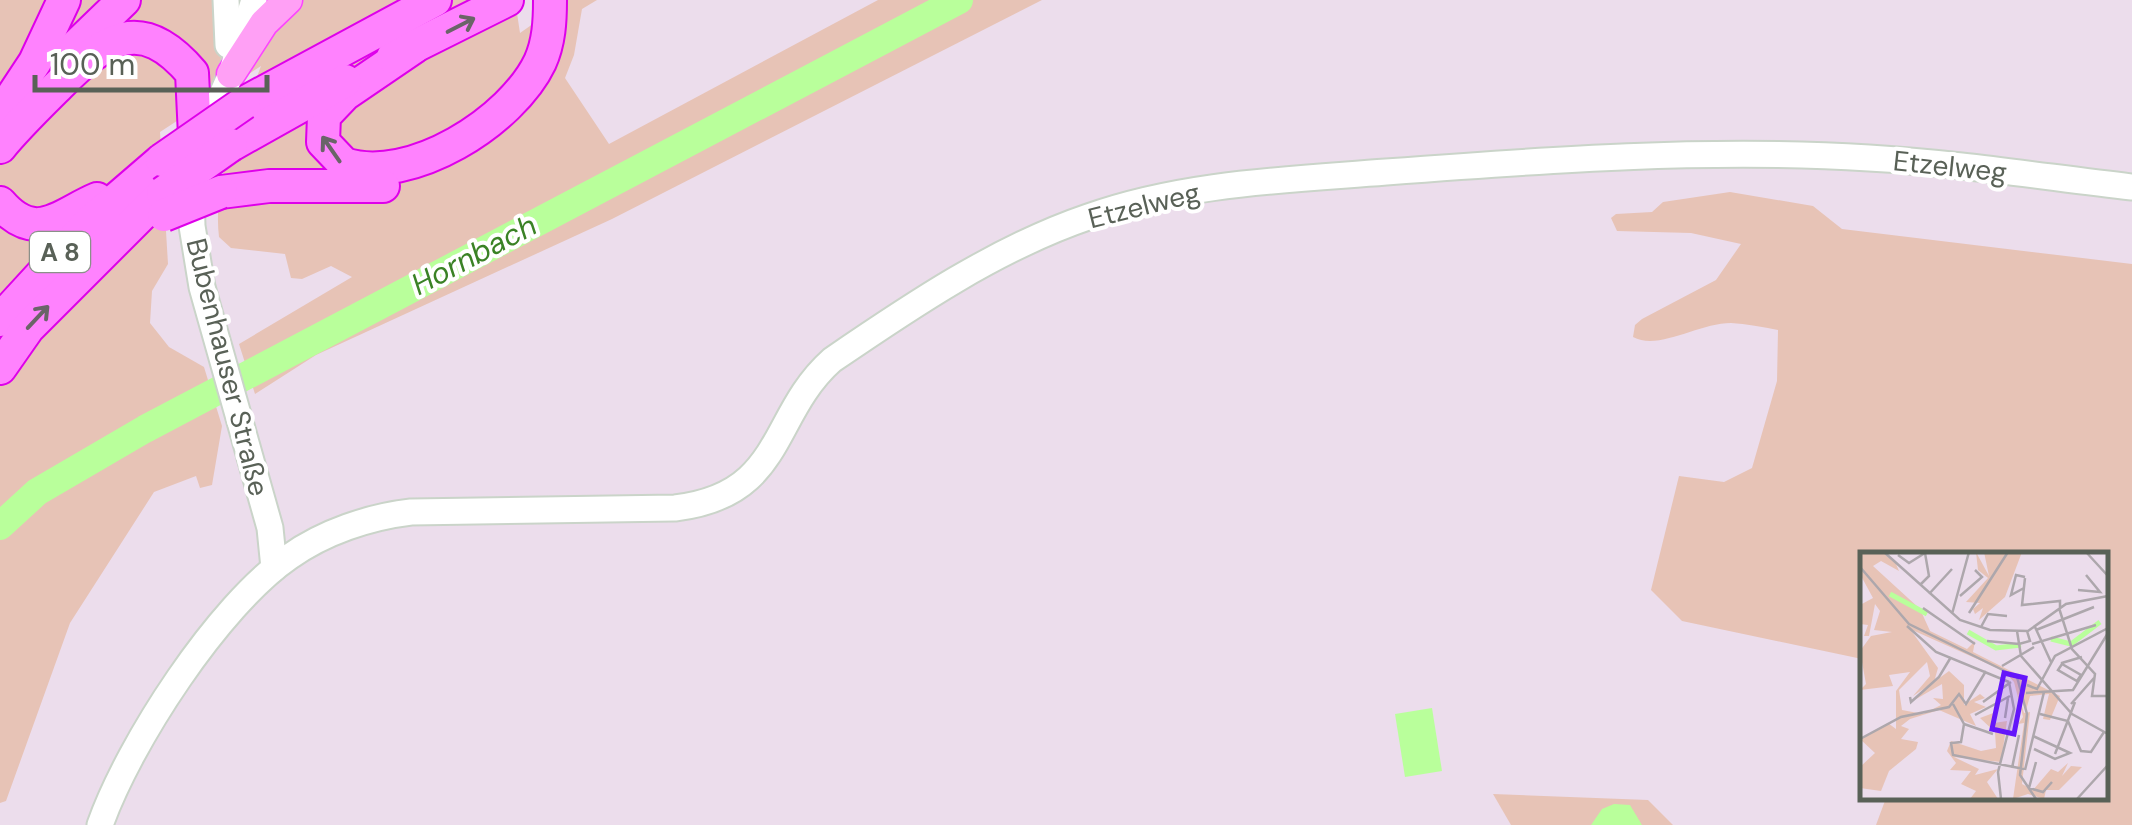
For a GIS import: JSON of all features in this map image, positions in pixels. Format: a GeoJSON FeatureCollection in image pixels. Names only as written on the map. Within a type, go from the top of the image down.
{"type":"FeatureCollection","features":[{"type":"Feature","properties":{"kind":"highway"},"geometry":{"type":"LineString","coordinates":[[0,114],[35,62],[64,0]]}},
{"type":"Feature","properties":{"kind":"highway"},"geometry":{"type":"LineString","coordinates":[[0,126],[124,0]]}},
{"type":"Feature","properties":{"kind":"highway"},"geometry":{"type":"LineString","coordinates":[[44,100],[99,32],[138,0]]}},
{"type":"Feature","properties":{"kind":"highway","name":"A 8"},"geometry":{"type":"LineString","coordinates":[[0,320],[42,270],[124,189],[162,160],[230,95],[436,0]]}},
{"type":"Feature","properties":{"kind":"highway"},"geometry":{"type":"LineString","coordinates":[[164,204],[231,145],[316,95],[507,0]]}},
{"type":"Feature","properties":{"kind":"highway"},"geometry":{"type":"LineString","coordinates":[[414,48],[336,101],[324,116],[323,142],[344,164],[376,168],[419,159],[496,117],[540,62],[548,39],[550,0]]}},
{"type":"Feature","properties":{"kind":"highway"},"geometry":{"type":"LineString","coordinates":[[164,204],[269,186],[381,186],[461,164],[503,136],[544,93],[565,47],[570,0]]}},
{"type":"Feature","properties":{"kind":"highway"},"geometry":{"type":"LineString","coordinates":[[0,147],[89,55],[127,37],[160,42],[192,73],[196,157]]}},
{"type":"Feature","properties":{"kind":"highway"},"geometry":{"type":"LineString","coordinates":[[0,204],[25,222],[51,224],[124,189]]}},
{"type":"Feature","properties":{"kind":"highway","name":"A 8"},"geometry":{"type":"LineString","coordinates":[[0,368],[28,328],[82,271],[164,204]]}},
{"type":"Feature","properties":{"kind":"main road"},"geometry":{"type":"LineString","coordinates":[[230,95],[264,23],[288,0]]}},
{"type":"Feature","properties":{"kind":"street","name":"Bubenhauser Straße"},"geometry":{"type":"LineString","coordinates":[[226,0],[230,95]]}},
{"type":"Feature","properties":{"kind":"street","name":"Bubenhauser Straße"},"geometry":{"type":"LineString","coordinates":[[254,0],[230,95],[196,157],[190,199],[192,226],[220,356],[270,528],[274,568]]}},
{"type":"Feature","properties":{"kind":"street","name":"Etzelweg"},"geometry":{"type":"LineString","coordinates":[[100,825],[133,753],[179,682],[274,568],[313,542],[392,514],[675,508],[702,504],[760,469],[813,380],[844,351],[1030,240],[1087,217],[1166,196],[1228,186],[1432,168],[1748,157],[1871,158],[2132,187]]}},
{"type":"Feature","properties":{"kind":"shaded area"},"geometry":{"type":"Polygon","coordinates":[[[0,0],[515,0],[520,33],[567,0],[597,0],[582,9],[574,55],[565,78],[609,144],[878,0],[1042,0],[612,219],[316,355],[255,394],[239,344],[352,277],[331,266],[302,279],[291,278],[285,254],[231,248],[219,237],[224,171],[261,66],[160,132],[168,264],[152,291],[150,323],[169,347],[204,367],[222,426],[212,485],[200,488],[196,476],[154,492],[70,623],[6,801],[0,803],[0,0]]]}},
{"type":"Feature","properties":{"kind":"shaded area"},"geometry":{"type":"Polygon","coordinates":[[[1730,192],[1813,206],[1842,229],[2132,264],[2132,825],[1876,825],[1885,800],[2107,800],[2107,552],[1860,552],[1860,659],[1682,621],[1651,590],[1679,476],[1724,482],[1752,468],[1777,381],[1778,330],[1731,323],[1655,341],[1633,337],[1635,325],[1642,319],[1716,280],[1741,244],[1691,233],[1617,231],[1611,218],[1616,214],[1652,212],[1663,202],[1730,192]]]}},
{"type":"Feature","properties":{"kind":"shaded area"},"geometry":{"type":"Polygon","coordinates":[[[1432,708],[1442,771],[1405,777],[1395,714],[1432,708]]]}},
{"type":"Feature","properties":{"kind":"shaded area"},"geometry":{"type":"Polygon","coordinates":[[[1493,794],[1648,800],[1673,825],[1511,825],[1493,794]]]}},
{"type":"Feature","properties":{"kind":"shaded area"},"geometry":{"type":"Polygon","coordinates":[[[1614,804],[1630,805],[1642,825],[1591,825],[1602,809],[1614,804]]]}},
{"type":"Feature","properties":{"kind":"waterway","name":"Hornbach"},"geometry":{"type":"LineString","coordinates":[[0,526],[37,492],[145,429],[959,0]]}}]}
